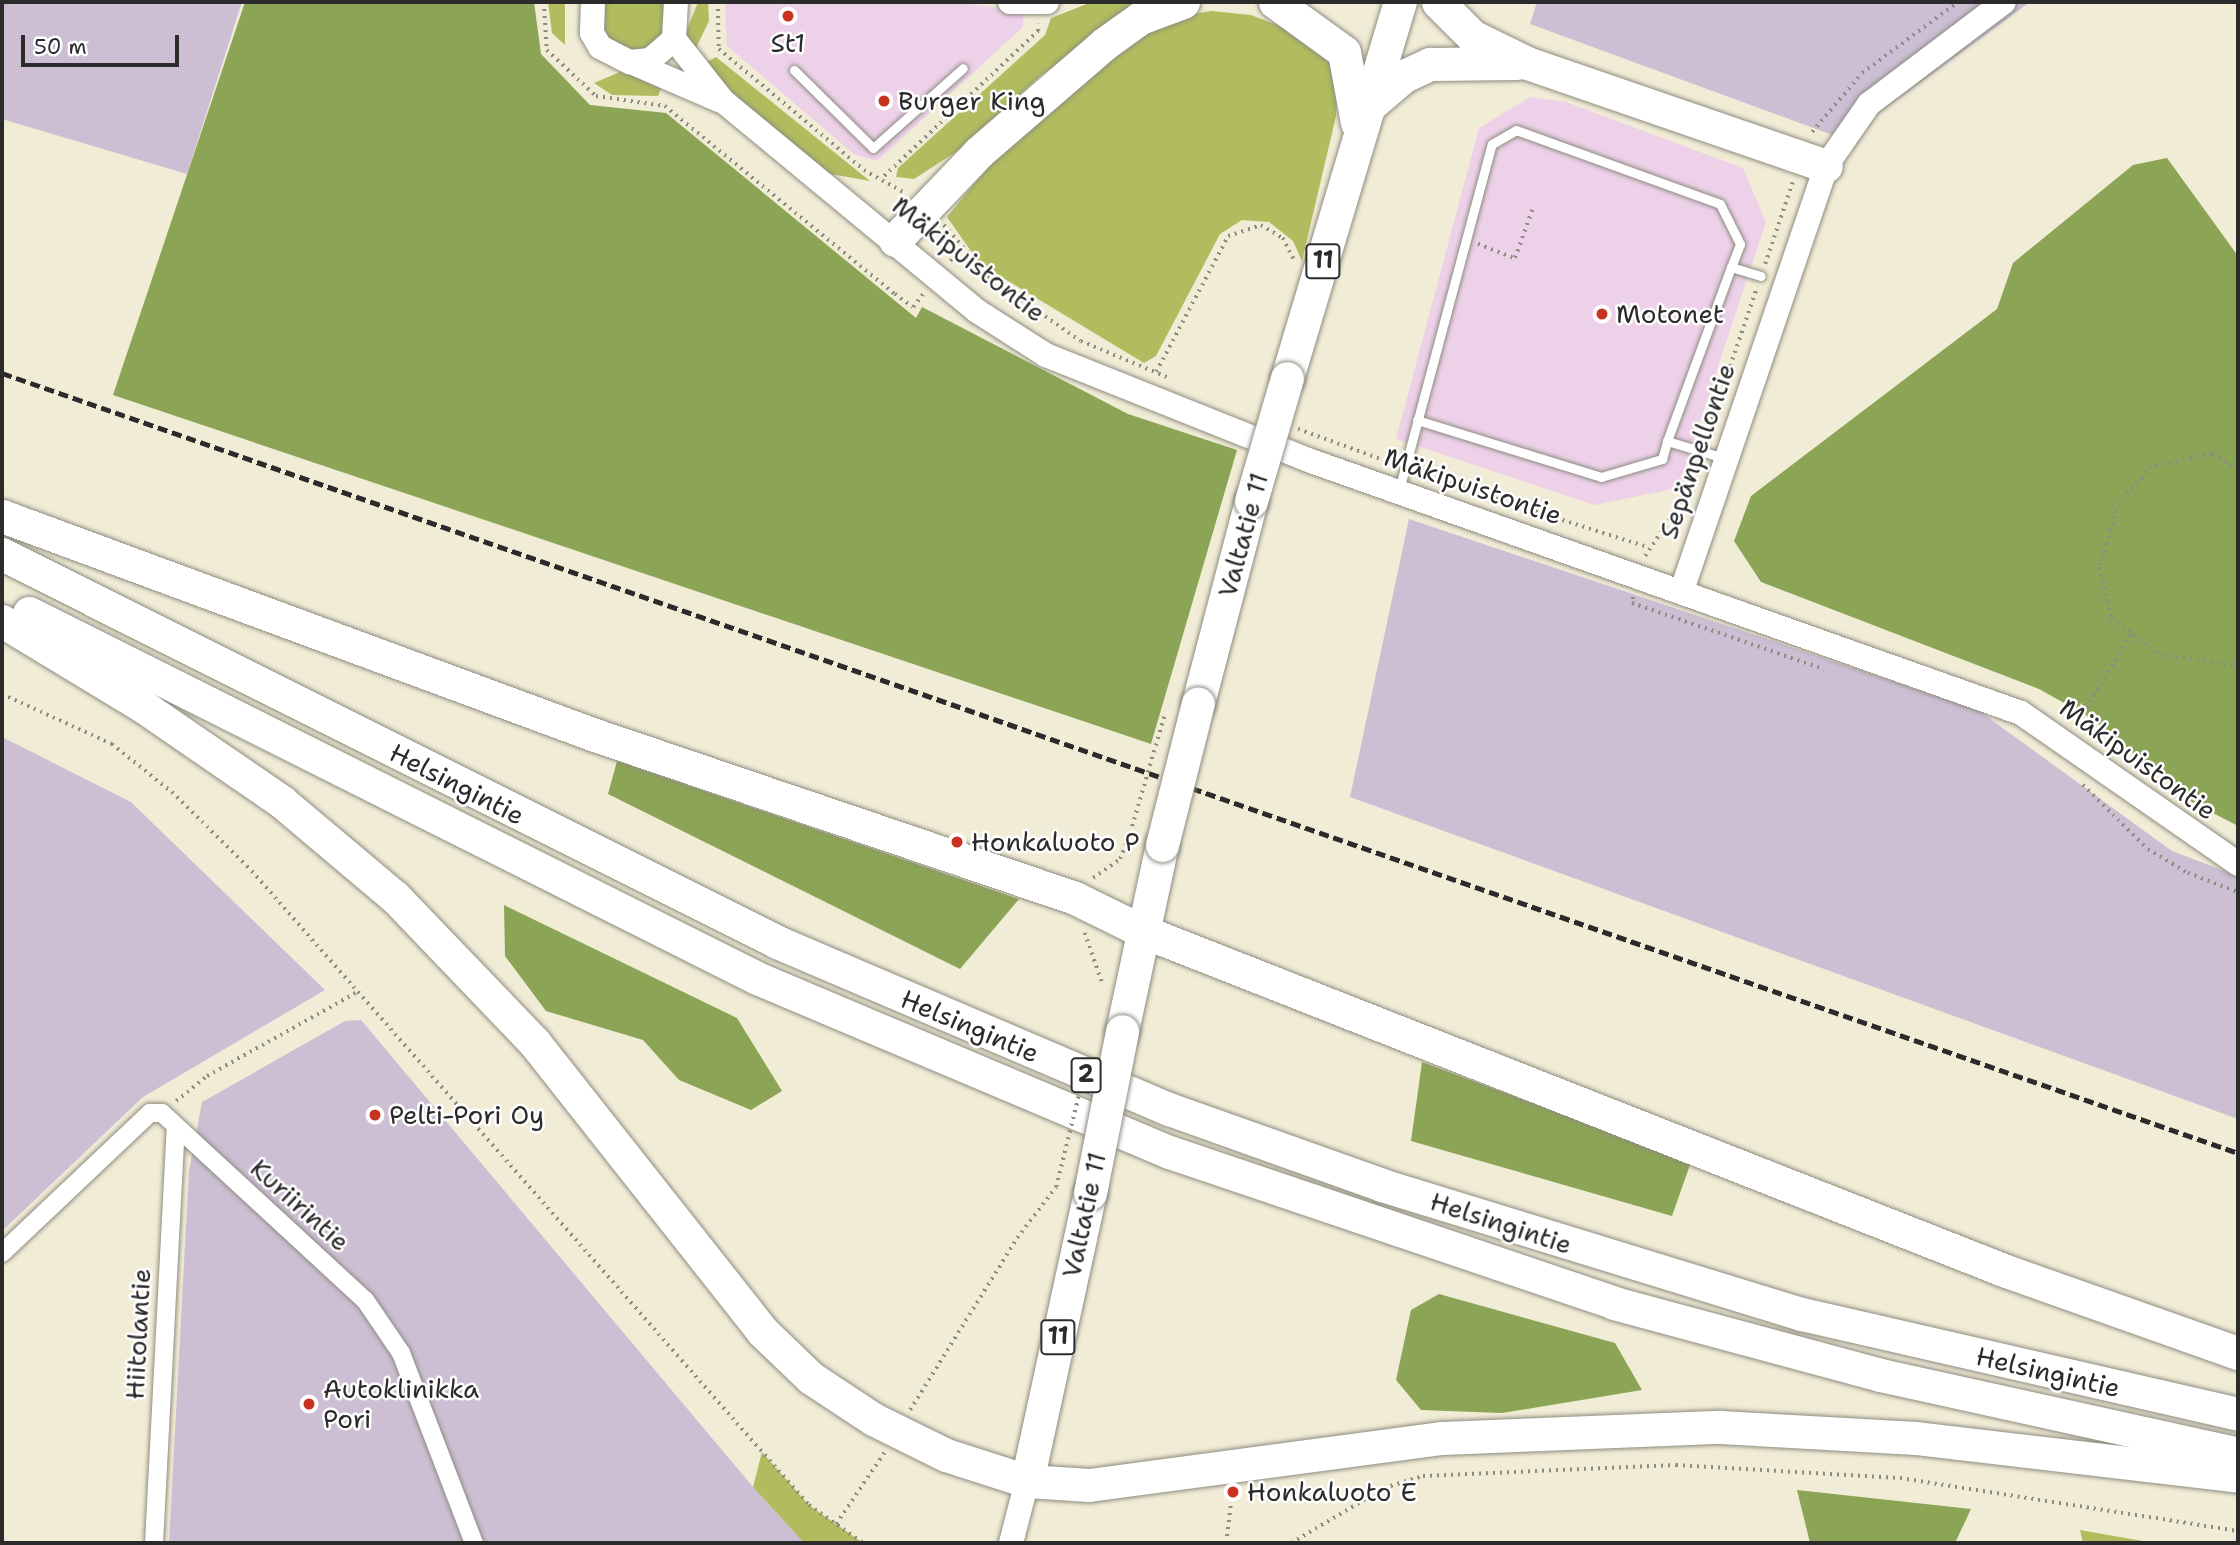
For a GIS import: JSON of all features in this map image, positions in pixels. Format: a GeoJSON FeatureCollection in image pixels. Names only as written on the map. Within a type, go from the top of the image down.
{"type":"FeatureCollection","features":[{"type":"Feature","properties":{"kind":"highway"},"geometry":{"type":"LineString","coordinates":[[895,240],[924,208],[1104,44],[1140,18],[1184,2]]}},
{"type":"Feature","properties":{"kind":"highway"},"geometry":{"type":"LineString","coordinates":[[1275,2],[1344,52],[1352,67],[1358,143]]}},
{"type":"Feature","properties":{"kind":"highway","name":"11"},"geometry":{"type":"LineString","coordinates":[[1358,143],[1400,2]]}},
{"type":"Feature","properties":{"kind":"highway"},"geometry":{"type":"LineString","coordinates":[[1438,2],[1472,36],[1527,63],[1813,162]]}},
{"type":"Feature","properties":{"kind":"highway"},"geometry":{"type":"LineString","coordinates":[[1370,105],[1430,64],[1527,63]]}},
{"type":"Feature","properties":{"kind":"highway","name":"Valtatie 11"},"geometry":{"type":"LineString","coordinates":[[1027,1480],[1162,845],[1182,705],[1251,501],[1358,143]]}},
{"type":"Feature","properties":{"kind":"highway"},"geometry":{"type":"LineString","coordinates":[[2,516],[592,734],[1075,898],[1142,931],[2006,1271],[2238,1353]]}},
{"type":"Feature","properties":{"kind":"highway","name":"Helsingintie"},"geometry":{"type":"LineString","coordinates":[[2,554],[777,942],[1169,1109],[1382,1185],[1738,1296],[2026,1369],[2238,1414]]}},
{"type":"Feature","properties":{"kind":"highway","name":"Helsingintie"},"geometry":{"type":"LineString","coordinates":[[2,600],[757,978],[1169,1152],[1614,1303],[1880,1375],[2238,1454]]}},
{"type":"Feature","properties":{"kind":"highway"},"geometry":{"type":"LineString","coordinates":[[2,621],[144,707],[282,802],[395,897],[534,1042],[699,1256],[811,1378],[873,1419],[946,1455],[1027,1480],[1153,1479],[1442,1438],[1626,1426],[1916,1438],[2238,1476]]}},
{"type":"Feature","properties":{"kind":"street"},"geometry":{"type":"LineString","coordinates":[[1010,2],[1043,3]]}},
{"type":"Feature","properties":{"kind":"street","name":"Sepänpellontie"},"geometry":{"type":"LineString","coordinates":[[1682,590],[1726,459],[1813,162],[1869,104],[2004,2]]}},
{"type":"Feature","properties":{"kind":"street","name":"Mäkipuistontie"},"geometry":{"type":"LineString","coordinates":[[587,6],[600,47],[723,101],[937,277],[1046,355],[1123,391],[1398,492],[1682,590],[2021,713],[2067,740],[2178,828],[2238,864]]}},
{"type":"Feature","properties":{"kind":"street","name":"Mäkipuistontie"},"geometry":{"type":"LineString","coordinates":[[680,15],[723,101]]}},
{"type":"Feature","properties":{"kind":"street"},"geometry":{"type":"LineString","coordinates":[[630,62],[650,60],[680,15]]}},
{"type":"Feature","properties":{"kind":"street"},"geometry":{"type":"LineString","coordinates":[[2,1252],[150,1113],[162,1113]]}},
{"type":"Feature","properties":{"kind":"street","name":"Kuriirintie"},"geometry":{"type":"LineString","coordinates":[[162,1113],[365,1300],[401,1353],[474,1543]]}},
{"type":"Feature","properties":{"kind":"street","name":"Hiitolantie"},"geometry":{"type":"LineString","coordinates":[[153,1543],[176,1128]]}},
{"type":"Feature","properties":{"kind":"street"},"geometry":{"type":"LineString","coordinates":[[1011,1543],[1027,1480]]}},
{"type":"Feature","properties":{"kind":"lane"},"geometry":{"type":"LineString","coordinates":[[794,70],[873,148],[963,68]]}},
{"type":"Feature","properties":{"kind":"lane"},"geometry":{"type":"LineString","coordinates":[[1398,492],[1463,239],[1492,144],[1516,130],[1720,204],[1740,244],[1662,459],[1601,477],[1417,420]]}},
{"type":"Feature","properties":{"kind":"lane"},"geometry":{"type":"LineString","coordinates":[[1731,267],[1761,276]]}},
{"type":"Feature","properties":{"kind":"lane"},"geometry":{"type":"LineString","coordinates":[[1667,441],[1726,459]]}},
{"type":"Feature","properties":{"kind":"path"},"geometry":{"type":"LineString","coordinates":[[544,2],[547,50],[596,96],[665,106],[913,307],[960,249]]}},
{"type":"Feature","properties":{"kind":"path"},"geometry":{"type":"LineString","coordinates":[[718,2],[719,49],[864,170],[884,176],[924,208]]}},
{"type":"Feature","properties":{"kind":"path"},"geometry":{"type":"LineString","coordinates":[[1828,671],[1632,603],[1648,547],[1688,492],[1761,276],[1813,162],[1815,123],[1850,84],[1958,2]]}},
{"type":"Feature","properties":{"kind":"path"},"geometry":{"type":"LineString","coordinates":[[884,176],[1038,32],[1043,3]]}},
{"type":"Feature","properties":{"kind":"path"},"geometry":{"type":"LineString","coordinates":[[1463,239],[1515,258],[1532,210]]}},
{"type":"Feature","properties":{"kind":"path"},"geometry":{"type":"LineString","coordinates":[[1156,372],[1228,236],[1250,226],[1275,230],[1290,249],[1295,274]]}},
{"type":"Feature","properties":{"kind":"path"},"geometry":{"type":"LineString","coordinates":[[2238,470],[2212,454],[2152,467],[2119,503],[2100,567],[2110,619],[2162,655],[2238,666]]}},
{"type":"Feature","properties":{"kind":"path"},"geometry":{"type":"LineString","coordinates":[[2067,740],[2131,633]]}},
{"type":"Feature","properties":{"kind":"path"},"geometry":{"type":"LineString","coordinates":[[2,694],[112,744],[172,792],[252,871],[809,1505],[863,1543]]}},
{"type":"Feature","properties":{"kind":"path"},"geometry":{"type":"LineString","coordinates":[[1130,833],[1182,705]]}},
{"type":"Feature","properties":{"kind":"path"},"geometry":{"type":"LineString","coordinates":[[2074,776],[2148,849],[2188,873],[2238,892]]}},
{"type":"Feature","properties":{"kind":"path"},"geometry":{"type":"LineString","coordinates":[[162,1113],[207,1076],[357,992]]}},
{"type":"Feature","properties":{"kind":"path"},"geometry":{"type":"LineString","coordinates":[[905,1418],[1017,1238],[1056,1187],[1086,1065]]}},
{"type":"Feature","properties":{"kind":"path"},"geometry":{"type":"LineString","coordinates":[[836,1524],[887,1448]]}},
{"type":"Feature","properties":{"kind":"path"},"geometry":{"type":"LineString","coordinates":[[1292,1543],[1384,1488],[1423,1476],[1676,1465],[1900,1478],[2238,1531]]}},
{"type":"Feature","properties":{"kind":"path"},"geometry":{"type":"LineString","coordinates":[[1226,1543],[1233,1492]]}},
{"type":"Feature","properties":{"kind":"shaded area"},"geometry":{"type":"Polygon","coordinates":[[[2,2],[242,2],[187,174],[2,119],[2,2]]]}},
{"type":"Feature","properties":{"kind":"shaded area"},"geometry":{"type":"Polygon","coordinates":[[[725,2],[953,2],[1023,11],[1023,27],[877,161],[855,155],[727,46],[725,2]]]}},
{"type":"Feature","properties":{"kind":"shaded area"},"geometry":{"type":"Polygon","coordinates":[[[1537,2],[2030,2],[1874,117],[1857,144],[1530,24],[1537,2]]]}},
{"type":"Feature","properties":{"kind":"shaded area"},"geometry":{"type":"Polygon","coordinates":[[[1530,97],[1566,102],[1743,168],[1766,222],[1678,488],[1594,505],[1396,439],[1479,128],[1530,97]]]}},
{"type":"Feature","properties":{"kind":"shaded area"},"geometry":{"type":"Polygon","coordinates":[[[1409,519],[1978,710],[2172,851],[2238,876],[2238,1119],[1350,797],[1409,519]]]}},
{"type":"Feature","properties":{"kind":"shaded area"},"geometry":{"type":"Polygon","coordinates":[[[2,737],[131,802],[325,990],[143,1097],[2,1231],[2,737]]]}},
{"type":"Feature","properties":{"kind":"shaded area"},"geometry":{"type":"Polygon","coordinates":[[[361,1020],[753,1487],[804,1543],[169,1543],[189,1171],[202,1102],[345,1021],[361,1020]]]}},
{"type":"Feature","properties":{"kind":"green space"},"geometry":{"type":"Polygon","coordinates":[[[245,2],[534,2],[541,54],[590,105],[666,113],[916,318],[922,307],[1128,414],[1237,450],[1151,744],[113,395],[245,2]]]}},
{"type":"Feature","properties":{"kind":"green space"},"geometry":{"type":"Polygon","coordinates":[[[548,2],[565,2],[565,45],[552,33],[548,2]]]}},
{"type":"Feature","properties":{"kind":"green space"},"geometry":{"type":"Polygon","coordinates":[[[605,2],[665,2],[669,26],[656,46],[634,53],[613,46],[601,28],[605,2]]]}},
{"type":"Feature","properties":{"kind":"green space"},"geometry":{"type":"Polygon","coordinates":[[[698,2],[708,2],[709,21],[695,50],[683,40],[698,2]]]}},
{"type":"Feature","properties":{"kind":"green space"},"geometry":{"type":"Polygon","coordinates":[[[1092,2],[1143,2],[1040,76],[959,150],[914,179],[896,177],[898,168],[1045,35],[1051,18],[1092,2]]]}},
{"type":"Feature","properties":{"kind":"green space"},"geometry":{"type":"Polygon","coordinates":[[[1211,11],[1251,15],[1311,38],[1339,74],[1336,116],[1302,261],[1293,241],[1269,222],[1242,220],[1220,234],[1156,356],[1144,363],[980,264],[947,217],[1011,139],[1160,20],[1211,11]]]}},
{"type":"Feature","properties":{"kind":"green space"},"geometry":{"type":"Polygon","coordinates":[[[716,57],[870,181],[825,173],[718,84],[702,65],[716,57]]]}},
{"type":"Feature","properties":{"kind":"green space"},"geometry":{"type":"Polygon","coordinates":[[[620,72],[663,83],[658,96],[612,95],[594,83],[620,72]]]}},
{"type":"Feature","properties":{"kind":"green space"},"geometry":{"type":"Polygon","coordinates":[[[2167,158],[2238,256],[2238,826],[2192,802],[2091,718],[2039,689],[1761,582],[1734,541],[1751,496],[1997,309],[2013,263],[2133,165],[2167,158]]]}},
{"type":"Feature","properties":{"kind":"green space"},"geometry":{"type":"Polygon","coordinates":[[[617,761],[1019,899],[960,969],[608,794],[617,761]]]}},
{"type":"Feature","properties":{"kind":"green space"},"geometry":{"type":"Polygon","coordinates":[[[504,905],[737,1018],[782,1091],[751,1110],[679,1080],[643,1040],[546,1011],[505,956],[504,905]]]}},
{"type":"Feature","properties":{"kind":"green space"},"geometry":{"type":"Polygon","coordinates":[[[1422,1062],[1691,1162],[1672,1216],[1411,1141],[1422,1062]]]}},
{"type":"Feature","properties":{"kind":"green space"},"geometry":{"type":"Polygon","coordinates":[[[1439,1294],[1615,1343],[1642,1390],[1502,1413],[1421,1410],[1396,1380],[1411,1310],[1439,1294]]]}},
{"type":"Feature","properties":{"kind":"green space"},"geometry":{"type":"Polygon","coordinates":[[[762,1452],[809,1505],[863,1543],[804,1543],[753,1487],[762,1452]]]}},
{"type":"Feature","properties":{"kind":"green space"},"geometry":{"type":"Polygon","coordinates":[[[1797,1490],[1971,1509],[1955,1543],[1810,1543],[1797,1490]]]}},
{"type":"Feature","properties":{"kind":"green space"},"geometry":{"type":"Polygon","coordinates":[[[2080,1530],[2154,1543],[2083,1543],[2080,1530]]]}},
{"type":"Feature","properties":{"kind":"railway"},"geometry":{"type":"LineString","coordinates":[[2,373],[2238,1153]]}},
{"type":"Feature","properties":{"kind":"place","name":"St1"},"geometry":{"type":"Point","coordinates":[788,16]}},
{"type":"Feature","properties":{"kind":"place","name":"Burger King"},"geometry":{"type":"Point","coordinates":[884,101]}},
{"type":"Feature","properties":{"kind":"place","name":"Motonet"},"geometry":{"type":"Point","coordinates":[1602,314]}},
{"type":"Feature","properties":{"kind":"place","name":"Honkaluoto P"},"geometry":{"type":"Point","coordinates":[957,842]}},
{"type":"Feature","properties":{"kind":"place","name":"Pelti-Pori Oy"},"geometry":{"type":"Point","coordinates":[375,1115]}},
{"type":"Feature","properties":{"kind":"place","name":"Autoklinikka Pori"},"geometry":{"type":"Point","coordinates":[309,1404]}},
{"type":"Feature","properties":{"kind":"place","name":"Honkaluoto E"},"geometry":{"type":"Point","coordinates":[1233,1492]}}]}
